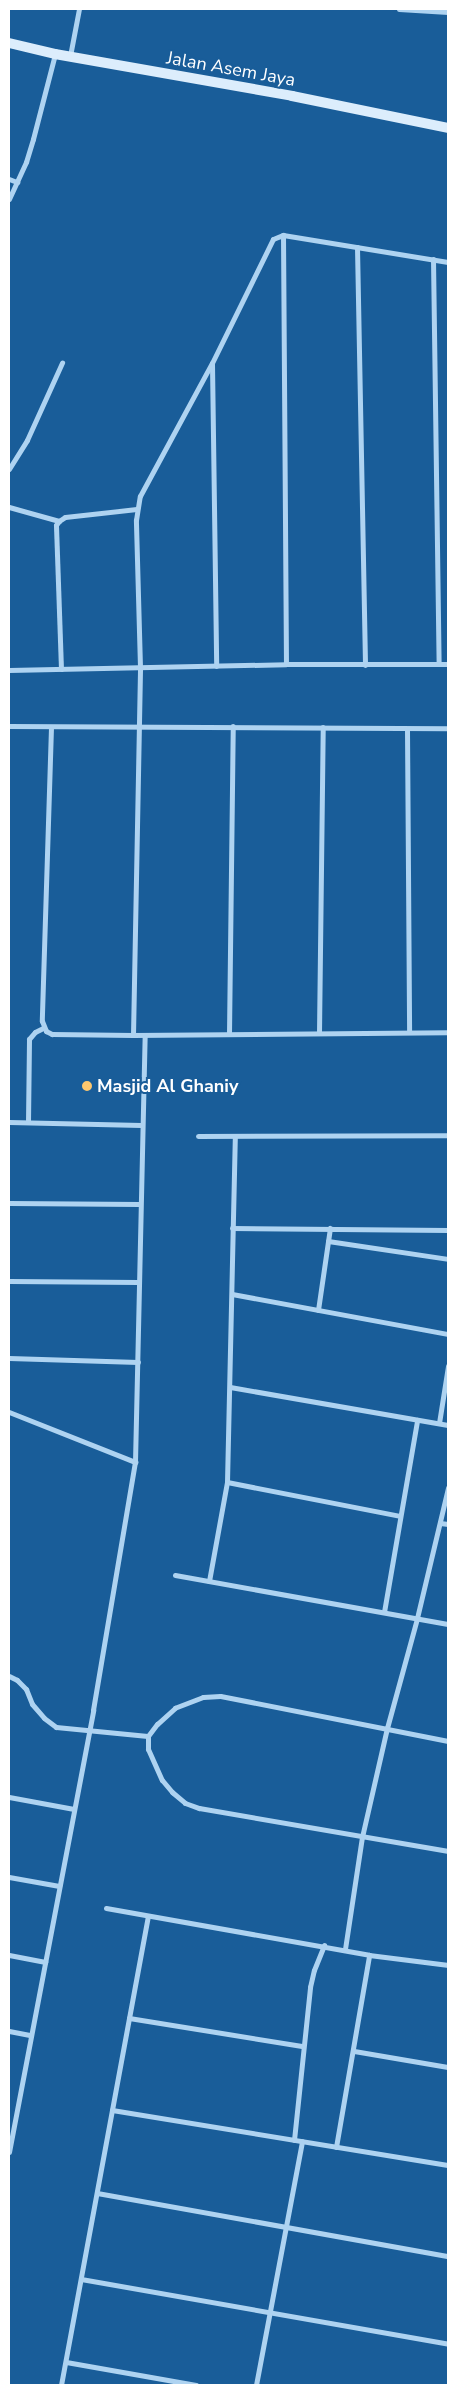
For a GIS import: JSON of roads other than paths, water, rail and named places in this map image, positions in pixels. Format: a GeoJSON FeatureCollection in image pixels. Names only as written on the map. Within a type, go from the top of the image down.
{"type":"FeatureCollection","features":[{"type":"Feature","properties":{"kind":"main road","name":"Jalan Asem Jaya"},"geometry":{"type":"LineString","coordinates":[[9,43],[55,54],[292,96],[448,128]]}},
{"type":"Feature","properties":{"kind":"street"},"geometry":{"type":"LineString","coordinates":[[70,56],[79,9]]}},
{"type":"Feature","properties":{"kind":"street"},"geometry":{"type":"LineString","coordinates":[[399,9],[448,12]]}},
{"type":"Feature","properties":{"kind":"street"},"geometry":{"type":"LineString","coordinates":[[9,199],[33,139],[55,54]]}},
{"type":"Feature","properties":{"kind":"street"},"geometry":{"type":"LineString","coordinates":[[9,179],[17,182]]}},
{"type":"Feature","properties":{"kind":"street"},"geometry":{"type":"LineString","coordinates":[[284,236],[286,664]]}},
{"type":"Feature","properties":{"kind":"street"},"geometry":{"type":"LineString","coordinates":[[133,1035],[140,667],[137,509],[140,496],[212,363],[273,238],[284,236],[448,262]]}},
{"type":"Feature","properties":{"kind":"street"},"geometry":{"type":"LineString","coordinates":[[357,247],[365,665]]}},
{"type":"Feature","properties":{"kind":"street"},"geometry":{"type":"LineString","coordinates":[[433,259],[439,664]]}},
{"type":"Feature","properties":{"kind":"street"},"geometry":{"type":"LineString","coordinates":[[9,469],[27,440],[62,363]]}},
{"type":"Feature","properties":{"kind":"street"},"geometry":{"type":"LineString","coordinates":[[212,363],[216,666]]}},
{"type":"Feature","properties":{"kind":"street"},"geometry":{"type":"LineString","coordinates":[[9,507],[58,520],[137,509]]}},
{"type":"Feature","properties":{"kind":"street"},"geometry":{"type":"LineString","coordinates":[[58,520],[56,525],[61,669]]}},
{"type":"Feature","properties":{"kind":"street"},"geometry":{"type":"LineString","coordinates":[[9,670],[286,664],[448,664]]}},
{"type":"Feature","properties":{"kind":"street"},"geometry":{"type":"LineString","coordinates":[[9,726],[448,728]]}},
{"type":"Feature","properties":{"kind":"street"},"geometry":{"type":"LineString","coordinates":[[229,1034],[234,726]]}},
{"type":"Feature","properties":{"kind":"street"},"geometry":{"type":"LineString","coordinates":[[43,1028],[51,727]]}},
{"type":"Feature","properties":{"kind":"street"},"geometry":{"type":"LineString","coordinates":[[319,1034],[323,727]]}},
{"type":"Feature","properties":{"kind":"street"},"geometry":{"type":"LineString","coordinates":[[407,729],[409,1032]]}},
{"type":"Feature","properties":{"kind":"street"},"geometry":{"type":"LineString","coordinates":[[43,1028],[52,1034],[133,1035],[448,1032]]}},
{"type":"Feature","properties":{"kind":"street"},"geometry":{"type":"LineString","coordinates":[[28,1122],[29,1039],[35,1032],[43,1028]]}},
{"type":"Feature","properties":{"kind":"street"},"geometry":{"type":"LineString","coordinates":[[9,2152],[74,1809],[135,1462],[139,1204],[145,1035]]}},
{"type":"Feature","properties":{"kind":"street"},"geometry":{"type":"LineString","coordinates":[[9,1122],[141,1125]]}},
{"type":"Feature","properties":{"kind":"street"},"geometry":{"type":"LineString","coordinates":[[198,1136],[448,1135]]}},
{"type":"Feature","properties":{"kind":"street"},"geometry":{"type":"LineString","coordinates":[[209,1581],[227,1482],[235,1136]]}},
{"type":"Feature","properties":{"kind":"street"},"geometry":{"type":"LineString","coordinates":[[9,1204],[139,1204]]}},
{"type":"Feature","properties":{"kind":"street"},"geometry":{"type":"LineString","coordinates":[[232,1228],[448,1230]]}},
{"type":"Feature","properties":{"kind":"street"},"geometry":{"type":"LineString","coordinates":[[318,1310],[330,1228]]}},
{"type":"Feature","properties":{"kind":"street"},"geometry":{"type":"LineString","coordinates":[[328,1241],[448,1259]]}},
{"type":"Feature","properties":{"kind":"street"},"geometry":{"type":"LineString","coordinates":[[9,1281],[138,1282]]}},
{"type":"Feature","properties":{"kind":"street"},"geometry":{"type":"LineString","coordinates":[[232,1294],[448,1334]]}},
{"type":"Feature","properties":{"kind":"street"},"geometry":{"type":"LineString","coordinates":[[9,1358],[138,1362]]}},
{"type":"Feature","properties":{"kind":"street"},"geometry":{"type":"LineString","coordinates":[[439,1424],[448,1366]]}},
{"type":"Feature","properties":{"kind":"street"},"geometry":{"type":"LineString","coordinates":[[230,1387],[448,1425]]}},
{"type":"Feature","properties":{"kind":"street"},"geometry":{"type":"LineString","coordinates":[[9,1412],[135,1462]]}},
{"type":"Feature","properties":{"kind":"street"},"geometry":{"type":"LineString","coordinates":[[384,1612],[416,1420]]}},
{"type":"Feature","properties":{"kind":"street"},"geometry":{"type":"LineString","coordinates":[[227,1482],[400,1516]]}},
{"type":"Feature","properties":{"kind":"street"},"geometry":{"type":"LineString","coordinates":[[345,1949],[362,1837],[387,1728],[417,1618],[448,1488]]}},
{"type":"Feature","properties":{"kind":"street"},"geometry":{"type":"LineString","coordinates":[[440,1523],[448,1524]]}},
{"type":"Feature","properties":{"kind":"street"},"geometry":{"type":"LineString","coordinates":[[175,1575],[448,1624]]}},
{"type":"Feature","properties":{"kind":"street"},"geometry":{"type":"LineString","coordinates":[[9,1676],[17,1680],[26,1689],[32,1704],[44,1718],[56,1727],[88,1732],[148,1736]]}},
{"type":"Feature","properties":{"kind":"street"},"geometry":{"type":"LineString","coordinates":[[448,1741],[220,1696],[203,1697],[176,1708],[157,1724],[148,1736],[148,1749],[162,1780],[185,1803],[199,1808],[448,1851]]}},
{"type":"Feature","properties":{"kind":"street"},"geometry":{"type":"LineString","coordinates":[[9,1797],[74,1809]]}},
{"type":"Feature","properties":{"kind":"street"},"geometry":{"type":"LineString","coordinates":[[9,1877],[59,1886]]}},
{"type":"Feature","properties":{"kind":"street"},"geometry":{"type":"LineString","coordinates":[[106,1908],[148,1917],[324,1945],[369,1955],[448,1965]]}},
{"type":"Feature","properties":{"kind":"street"},"geometry":{"type":"LineString","coordinates":[[61,2385],[148,1917]]}},
{"type":"Feature","properties":{"kind":"street"},"geometry":{"type":"LineString","coordinates":[[294,2140],[302,2046],[314,1970],[324,1945]]}},
{"type":"Feature","properties":{"kind":"street"},"geometry":{"type":"LineString","coordinates":[[9,1955],[45,1962]]}},
{"type":"Feature","properties":{"kind":"street"},"geometry":{"type":"LineString","coordinates":[[336,2147],[369,1955]]}},
{"type":"Feature","properties":{"kind":"street"},"geometry":{"type":"LineString","coordinates":[[129,2018],[302,2046]]}},
{"type":"Feature","properties":{"kind":"street"},"geometry":{"type":"LineString","coordinates":[[9,2031],[30,2035]]}},
{"type":"Feature","properties":{"kind":"street"},"geometry":{"type":"LineString","coordinates":[[354,2050],[448,2068]]}},
{"type":"Feature","properties":{"kind":"street"},"geometry":{"type":"LineString","coordinates":[[9,2107],[16,2108]]}},
{"type":"Feature","properties":{"kind":"street"},"geometry":{"type":"LineString","coordinates":[[112,2110],[448,2165]]}},
{"type":"Feature","properties":{"kind":"street"},"geometry":{"type":"LineString","coordinates":[[256,2385],[302,2141]]}},
{"type":"Feature","properties":{"kind":"street"},"geometry":{"type":"LineString","coordinates":[[97,2193],[448,2256]]}},
{"type":"Feature","properties":{"kind":"street"},"geometry":{"type":"LineString","coordinates":[[81,2279],[448,2344]]}},
{"type":"Feature","properties":{"kind":"street"},"geometry":{"type":"LineString","coordinates":[[66,2362],[196,2385]]}},
{"type":"Feature","properties":{"kind":"place","name":"Masjid Al Ghaniy"},"geometry":{"type":"Point","coordinates":[87,1086]}}]}
